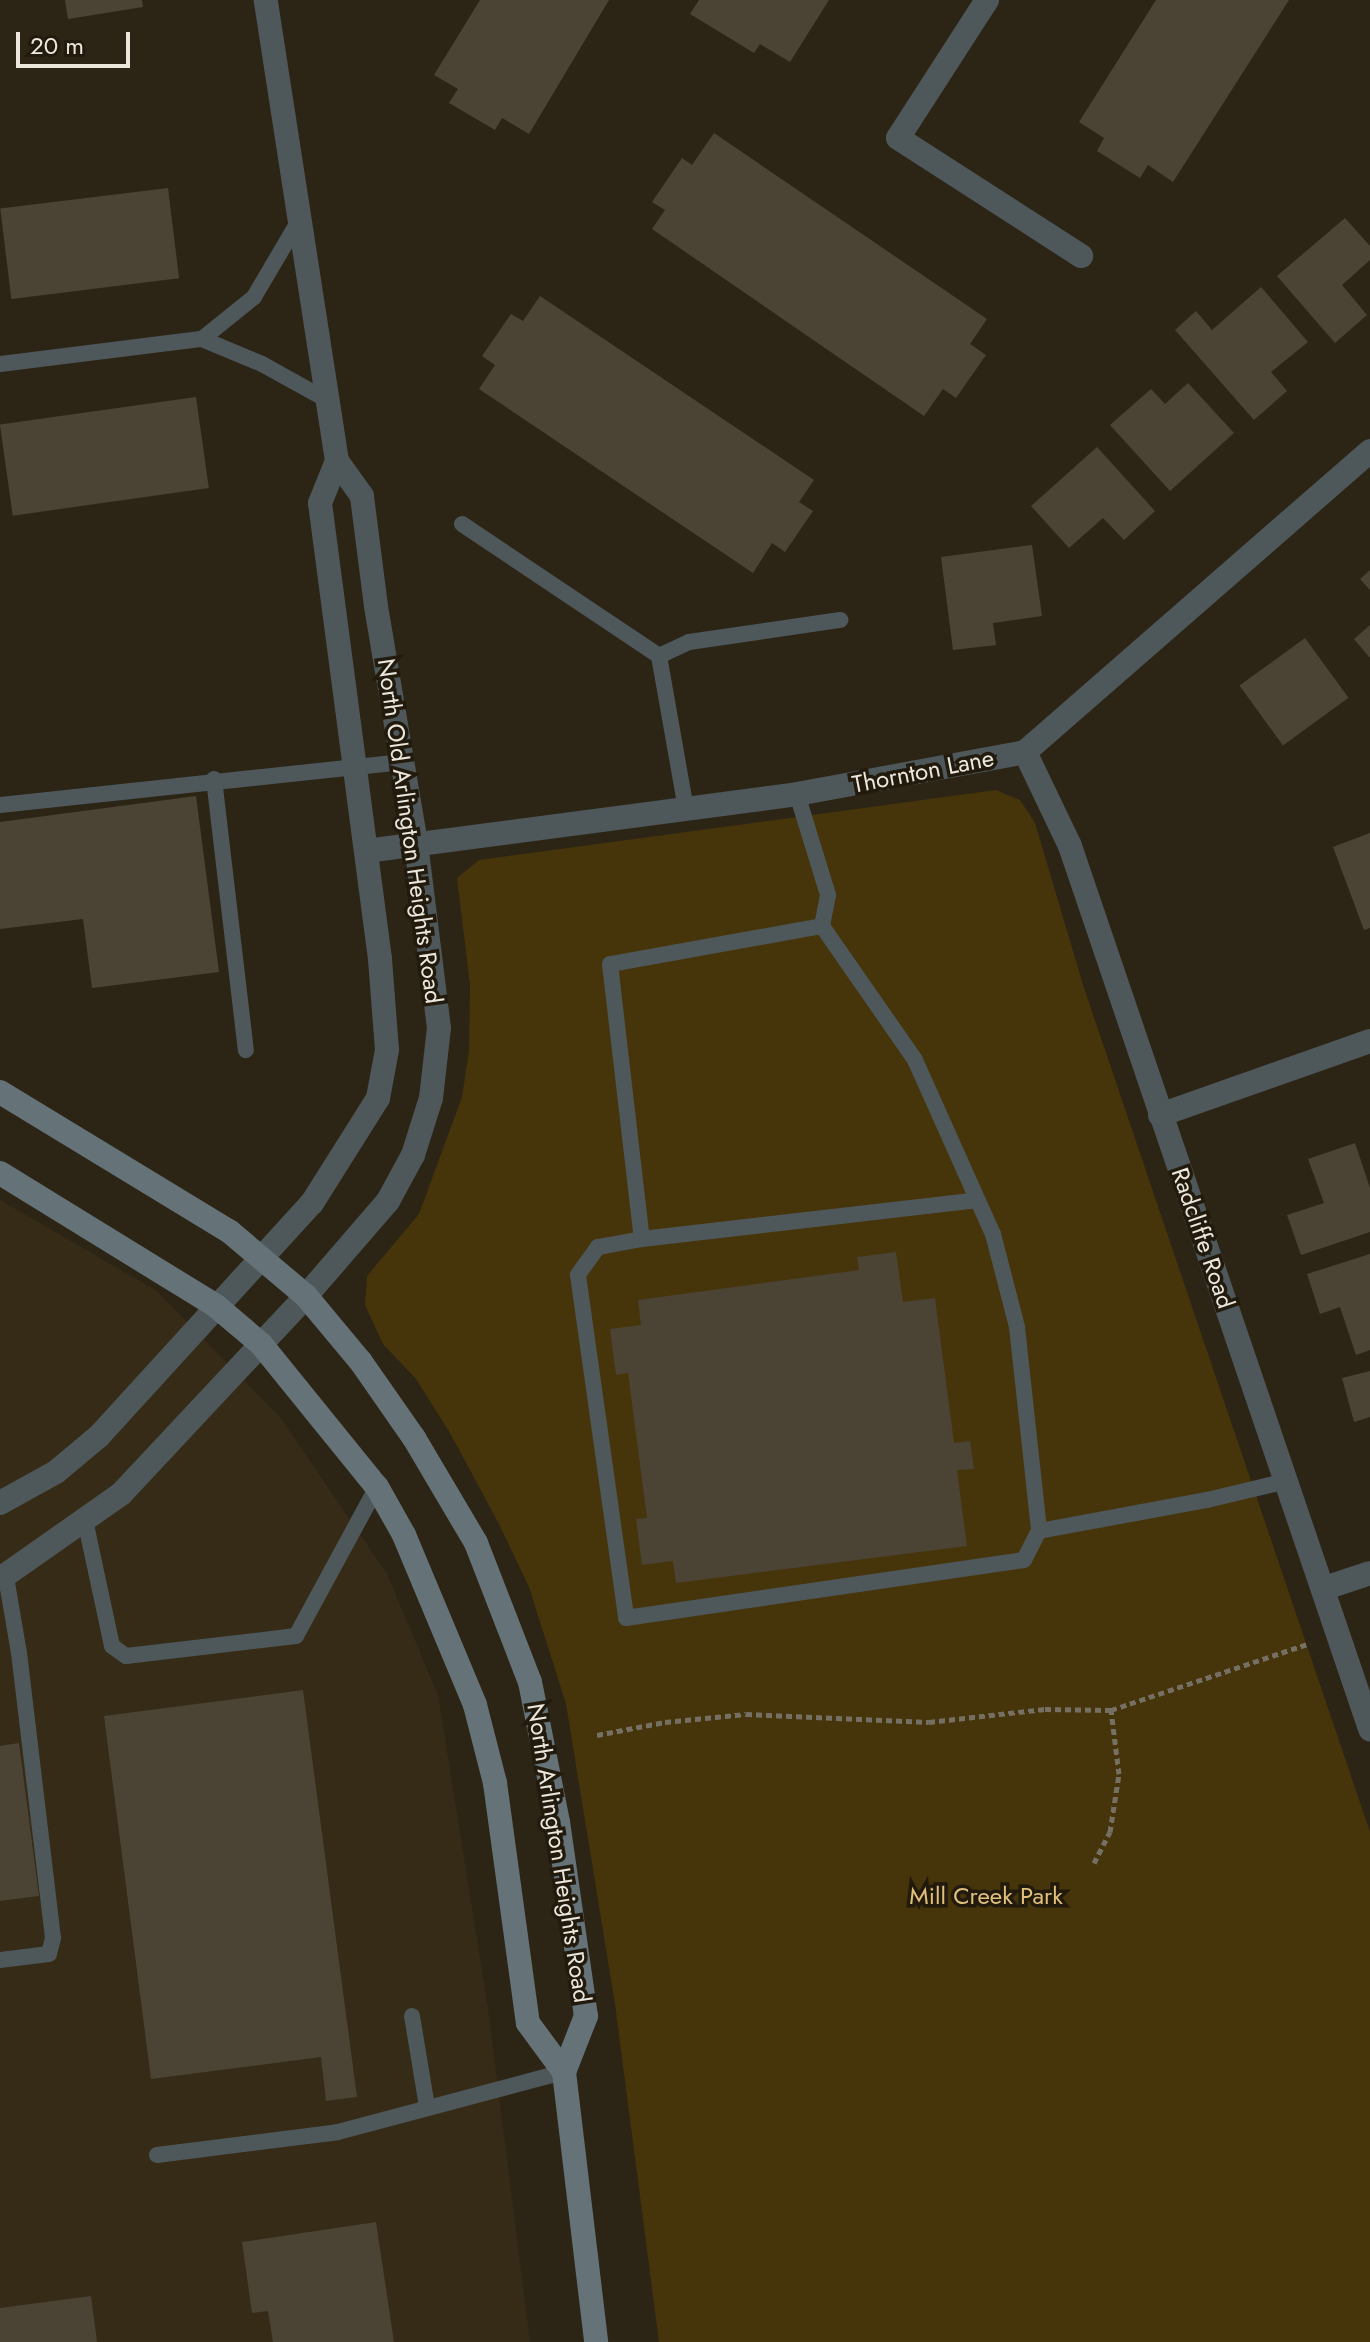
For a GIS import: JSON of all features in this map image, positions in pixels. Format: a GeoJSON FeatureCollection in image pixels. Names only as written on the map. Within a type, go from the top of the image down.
{"type":"FeatureCollection","features":[{"type":"Feature","properties":{"kind":"main road","name":"North Arlington Heights Road"},"geometry":{"type":"LineString","coordinates":[[0,1092],[229,1231],[262,1255],[306,1296],[361,1362],[406,1425],[468,1530],[530,1682],[558,1822],[586,2016],[564,2072],[596,2342]]}},
{"type":"Feature","properties":{"kind":"main road","name":"North Arlington Heights Road"},"geometry":{"type":"LineString","coordinates":[[0,1173],[216,1306],[261,1344],[377,1487],[404,1535],[475,1705],[495,1783],[528,2023],[564,2072]]}},
{"type":"Feature","properties":{"kind":"street","name":"North Old Arlington Heights Road"},"geometry":{"type":"LineString","coordinates":[[3,1578],[121,1494],[306,1296],[388,1201],[413,1155],[431,1098],[439,1028],[416,843],[376,606],[362,496],[337,461],[266,0]]}},
{"type":"Feature","properties":{"kind":"street"},"geometry":{"type":"LineString","coordinates":[[987,0],[898,138],[1081,256]]}},
{"type":"Feature","properties":{"kind":"street","name":"Thornton Lane"},"geometry":{"type":"LineString","coordinates":[[366,851],[797,794],[1025,752],[1370,451]]}},
{"type":"Feature","properties":{"kind":"street","name":"North Old Arlington Heights Road"},"geometry":{"type":"LineString","coordinates":[[0,1503],[56,1472],[99,1436],[312,1203],[378,1098],[387,1050],[356,767],[320,503],[337,461]]}},
{"type":"Feature","properties":{"kind":"street","name":"Radcliffe Road"},"geometry":{"type":"LineString","coordinates":[[1025,752],[1070,846],[1325,1588],[1370,1729]]}},
{"type":"Feature","properties":{"kind":"street"},"geometry":{"type":"LineString","coordinates":[[1160,1115],[1370,1041]]}},
{"type":"Feature","properties":{"kind":"street"},"geometry":{"type":"LineString","coordinates":[[1325,1588],[1370,1573]]}},
{"type":"Feature","properties":{"kind":"lane"},"geometry":{"type":"LineString","coordinates":[[202,339],[254,297],[300,219]]}},
{"type":"Feature","properties":{"kind":"lane"},"geometry":{"type":"LineString","coordinates":[[0,364],[202,339],[262,364],[327,400]]}},
{"type":"Feature","properties":{"kind":"lane"},"geometry":{"type":"LineString","coordinates":[[462,524],[659,656],[686,809]]}},
{"type":"Feature","properties":{"kind":"lane"},"geometry":{"type":"LineString","coordinates":[[659,656],[689,642],[840,620]]}},
{"type":"Feature","properties":{"kind":"lane"},"geometry":{"type":"LineString","coordinates":[[0,805],[214,779],[403,762]]}},
{"type":"Feature","properties":{"kind":"lane"},"geometry":{"type":"LineString","coordinates":[[214,779],[246,1050]]}},
{"type":"Feature","properties":{"kind":"lane"},"geometry":{"type":"LineString","coordinates":[[797,794],[828,895],[822,926],[915,1060],[978,1200],[993,1234],[1017,1327],[1039,1531],[1024,1560],[626,1618],[578,1275],[598,1247],[642,1239],[978,1200]]}},
{"type":"Feature","properties":{"kind":"lane"},"geometry":{"type":"LineString","coordinates":[[642,1239],[610,964],[822,926]]}},
{"type":"Feature","properties":{"kind":"lane"},"geometry":{"type":"LineString","coordinates":[[1039,1531],[1207,1500],[1287,1481]]}},
{"type":"Feature","properties":{"kind":"lane"},"geometry":{"type":"LineString","coordinates":[[85,1520],[112,1646],[126,1656],[296,1636],[377,1487]]}},
{"type":"Feature","properties":{"kind":"lane"},"geometry":{"type":"LineString","coordinates":[[0,1960],[49,1954],[53,1938],[19,1653],[3,1578]]}},
{"type":"Feature","properties":{"kind":"lane"},"geometry":{"type":"LineString","coordinates":[[412,2016],[427,2107]]}},
{"type":"Feature","properties":{"kind":"lane"},"geometry":{"type":"LineString","coordinates":[[157,2155],[338,2132],[564,2072]]}},
{"type":"Feature","properties":{"kind":"path"},"geometry":{"type":"LineString","coordinates":[[597,1735],[665,1722],[746,1714],[929,1722],[1045,1709],[1111,1710],[1299,1648],[1338,1630]]}},
{"type":"Feature","properties":{"kind":"path"},"geometry":{"type":"LineString","coordinates":[[1094,1863],[1110,1832],[1119,1774],[1111,1710]]}},
{"type":"Feature","properties":{"kind":"shaded area"},"geometry":{"type":"Polygon","coordinates":[[[0,1200],[157,1291],[280,1417],[387,1574],[438,1695],[488,2008],[530,2342],[0,2342],[0,1200]]]}},
{"type":"Feature","properties":{"kind":"green space","name":"Mill Creek Park"},"geometry":{"type":"Polygon","coordinates":[[[996,790],[1020,800],[1035,823],[1084,988],[1370,1832],[1370,2342],[659,2342],[615,2004],[566,1704],[529,1587],[499,1524],[450,1433],[416,1379],[383,1344],[365,1305],[367,1276],[419,1214],[462,1097],[469,1051],[470,985],[457,878],[479,860],[996,790]]]}},
{"type":"Feature","properties":{"kind":"building"},"geometry":{"type":"Polygon","coordinates":[[[65,0],[142,0],[143,7],[68,19],[65,0]]]}},
{"type":"Feature","properties":{"kind":"building"},"geometry":{"type":"Polygon","coordinates":[[[480,0],[609,0],[529,134],[502,118],[495,130],[449,103],[458,89],[434,75],[480,0]]]}},
{"type":"Feature","properties":{"kind":"building"},"geometry":{"type":"Polygon","coordinates":[[[699,0],[829,0],[790,62],[760,44],[754,53],[690,14],[699,0]]]}},
{"type":"Feature","properties":{"kind":"building"},"geometry":{"type":"Polygon","coordinates":[[[1156,0],[1289,0],[1173,182],[1148,165],[1140,178],[1097,151],[1104,138],[1079,122],[1156,0]]]}},
{"type":"Feature","properties":{"kind":"building"},"geometry":{"type":"Polygon","coordinates":[[[714,133],[987,319],[970,344],[986,355],[956,398],[943,389],[924,416],[652,229],[665,210],[652,202],[682,158],[692,165],[714,133]]]}},
{"type":"Feature","properties":{"kind":"building"},"geometry":{"type":"Polygon","coordinates":[[[168,188],[179,278],[11,299],[0,209],[168,188]]]}},
{"type":"Feature","properties":{"kind":"building"},"geometry":{"type":"Polygon","coordinates":[[[1345,218],[1370,246],[1370,260],[1342,285],[1367,315],[1335,343],[1277,276],[1345,218]]]}},
{"type":"Feature","properties":{"kind":"building"},"geometry":{"type":"Polygon","coordinates":[[[1261,287],[1308,342],[1271,372],[1287,391],[1254,420],[1175,330],[1196,311],[1212,330],[1261,287]]]}},
{"type":"Feature","properties":{"kind":"building"},"geometry":{"type":"Polygon","coordinates":[[[540,296],[814,480],[799,502],[813,511],[785,552],[772,543],[753,573],[479,389],[495,365],[482,356],[511,314],[523,321],[540,296]]]}},
{"type":"Feature","properties":{"kind":"building"},"geometry":{"type":"Polygon","coordinates":[[[1188,383],[1234,433],[1170,491],[1110,425],[1151,389],[1165,404],[1188,383]]]}},
{"type":"Feature","properties":{"kind":"building"},"geometry":{"type":"Polygon","coordinates":[[[196,397],[209,488],[13,516],[0,425],[196,397]]]}},
{"type":"Feature","properties":{"kind":"building"},"geometry":{"type":"Polygon","coordinates":[[[1097,447],[1155,511],[1124,540],[1103,518],[1069,548],[1031,506],[1097,447]]]}},
{"type":"Feature","properties":{"kind":"building"},"geometry":{"type":"Polygon","coordinates":[[[1032,545],[1042,616],[993,623],[996,645],[953,650],[941,557],[1032,545]]]}},
{"type":"Feature","properties":{"kind":"building"},"geometry":{"type":"Polygon","coordinates":[[[1370,570],[1370,590],[1360,579],[1370,570]]]}},
{"type":"Feature","properties":{"kind":"building"},"geometry":{"type":"Polygon","coordinates":[[[1370,625],[1370,658],[1354,639],[1370,625]]]}},
{"type":"Feature","properties":{"kind":"building"},"geometry":{"type":"Polygon","coordinates":[[[1305,638],[1348,698],[1283,745],[1239,686],[1305,638]]]}},
{"type":"Feature","properties":{"kind":"building"},"geometry":{"type":"Polygon","coordinates":[[[196,796],[219,972],[92,988],[83,919],[0,929],[0,822],[196,796]]]}},
{"type":"Feature","properties":{"kind":"building"},"geometry":{"type":"Polygon","coordinates":[[[1370,833],[1370,928],[1364,930],[1333,847],[1370,833]]]}},
{"type":"Feature","properties":{"kind":"building"},"geometry":{"type":"Polygon","coordinates":[[[1355,1143],[1370,1188],[1370,1232],[1301,1255],[1287,1215],[1324,1203],[1308,1159],[1355,1143]]]}},
{"type":"Feature","properties":{"kind":"building"},"geometry":{"type":"Polygon","coordinates":[[[896,1252],[903,1302],[935,1298],[954,1443],[970,1441],[974,1469],[957,1470],[967,1546],[676,1583],[673,1561],[642,1565],[636,1519],[647,1518],[628,1373],[616,1375],[610,1329],[641,1325],[638,1300],[859,1270],[857,1257],[896,1252]]]}},
{"type":"Feature","properties":{"kind":"building"},"geometry":{"type":"Polygon","coordinates":[[[1370,1254],[1370,1350],[1356,1355],[1340,1307],[1320,1314],[1307,1274],[1370,1254]]]}},
{"type":"Feature","properties":{"kind":"building"},"geometry":{"type":"Polygon","coordinates":[[[1370,1371],[1370,1417],[1354,1422],[1342,1378],[1370,1371]]]}},
{"type":"Feature","properties":{"kind":"building"},"geometry":{"type":"Polygon","coordinates":[[[303,1690],[357,2097],[326,2101],[321,2057],[151,2079],[104,1716],[303,1690]]]}},
{"type":"Feature","properties":{"kind":"building"},"geometry":{"type":"Polygon","coordinates":[[[19,1743],[39,1896],[0,1901],[0,1746],[19,1743]]]}},
{"type":"Feature","properties":{"kind":"building"},"geometry":{"type":"Polygon","coordinates":[[[376,2222],[394,2342],[273,2342],[268,2311],[252,2313],[242,2242],[376,2222]]]}},
{"type":"Feature","properties":{"kind":"building"},"geometry":{"type":"Polygon","coordinates":[[[91,2296],[97,2342],[0,2342],[0,2308],[91,2296]]]}}]}
